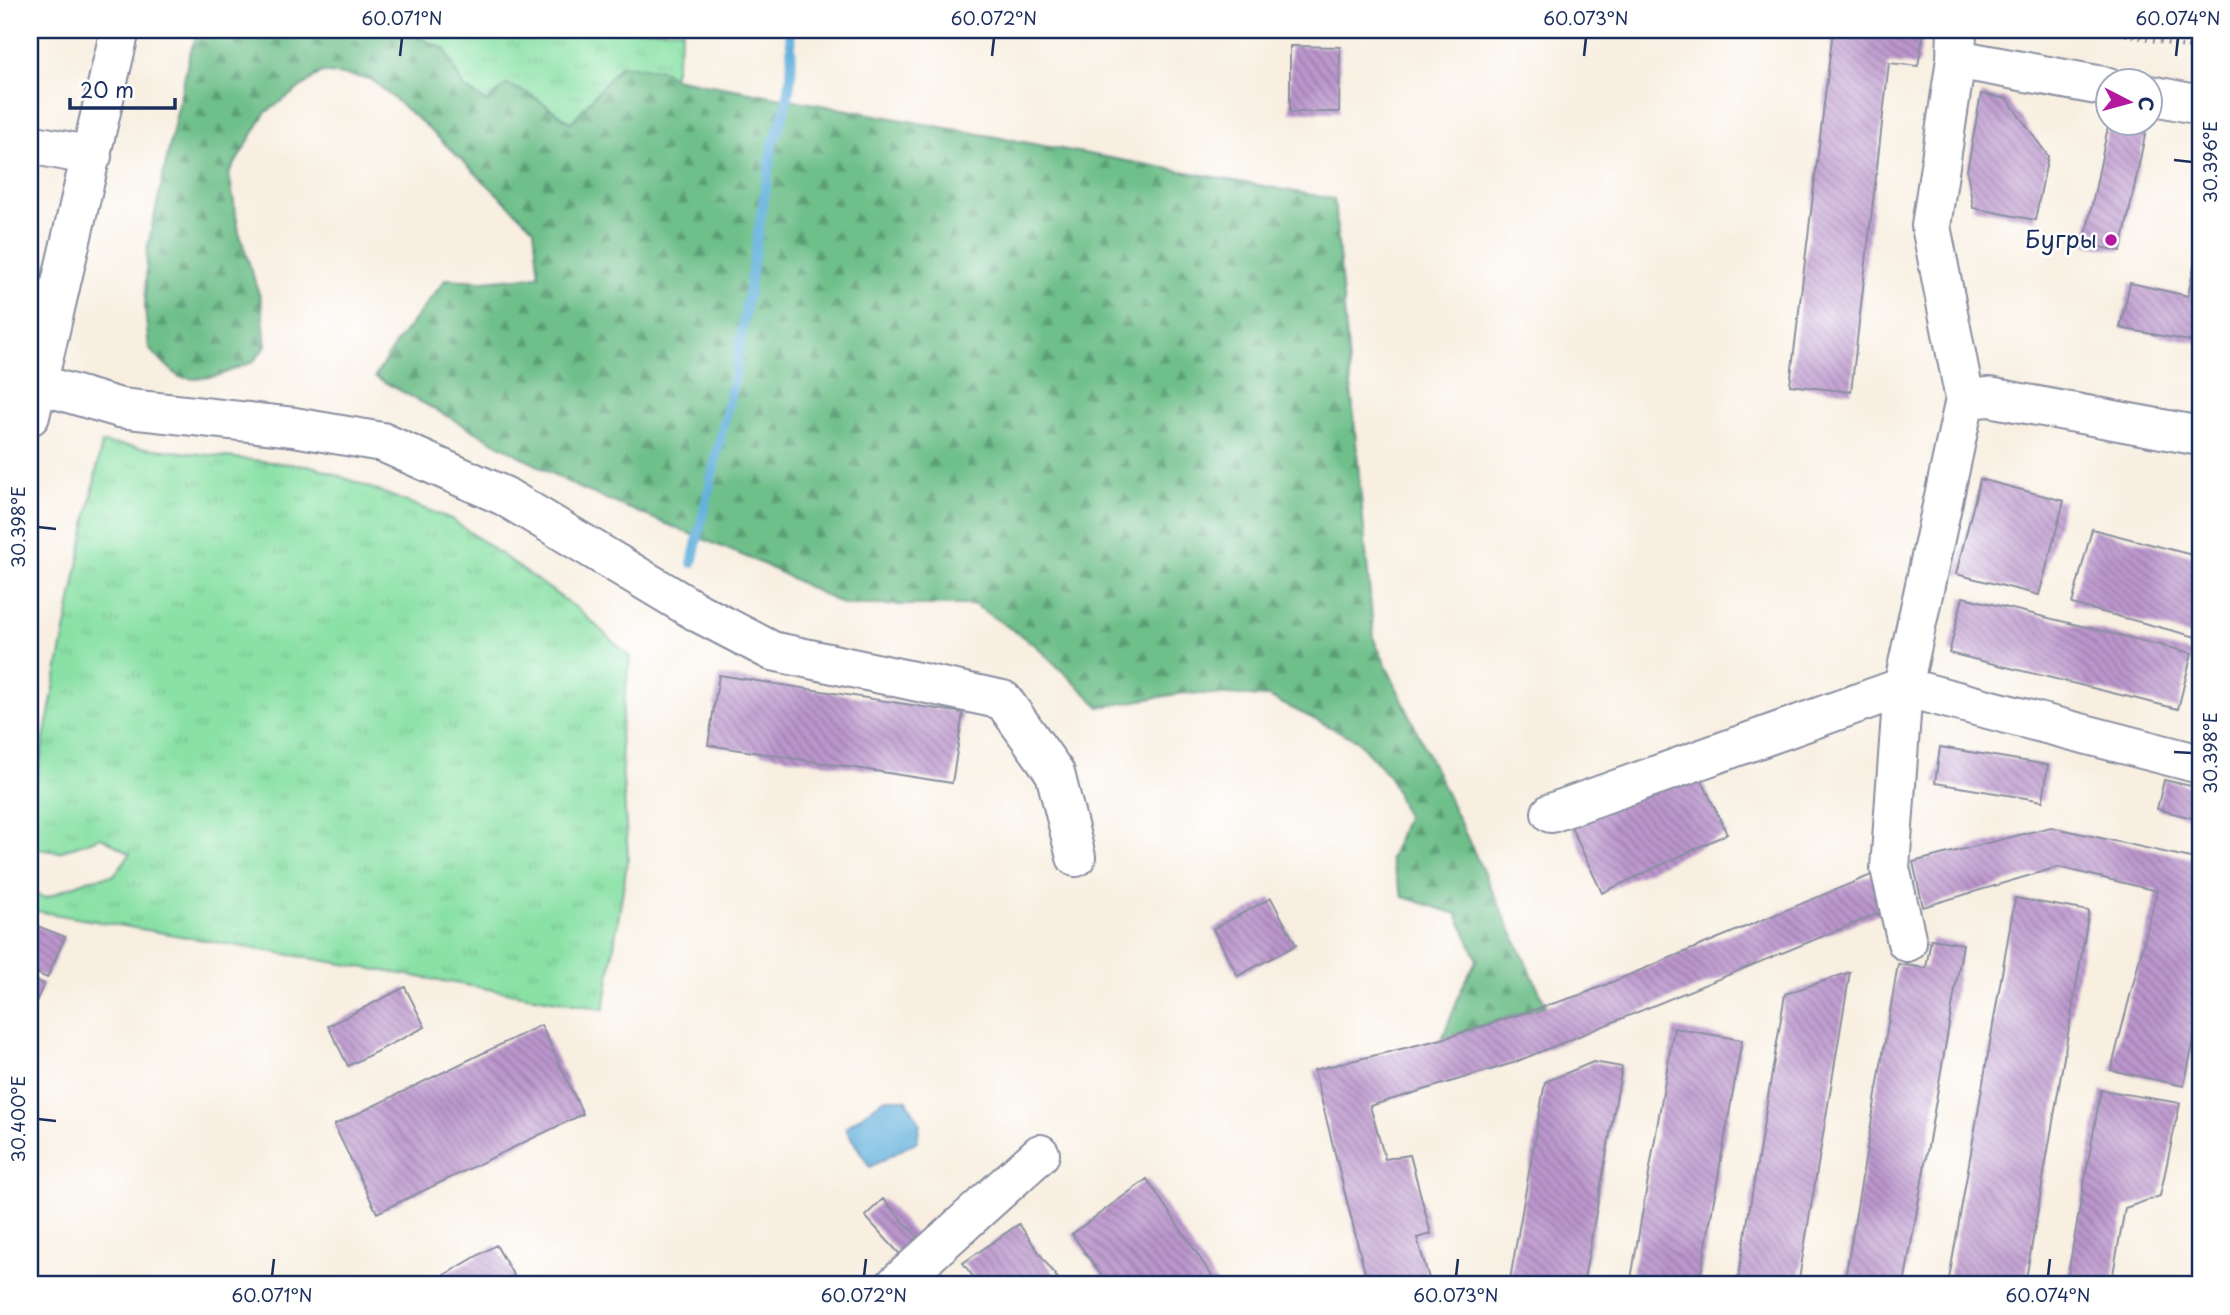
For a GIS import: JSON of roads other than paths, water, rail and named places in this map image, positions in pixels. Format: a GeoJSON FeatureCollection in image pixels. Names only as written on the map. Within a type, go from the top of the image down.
{"type":"FeatureCollection","features":[{"type":"Feature","properties":{"kind":"street"},"geometry":{"type":"LineString","coordinates":[[120,30],[34,400],[294,426],[382,442],[504,496],[699,612],[772,651],[1003,700],[1055,773],[1076,857]]}},
{"type":"Feature","properties":{"kind":"street"},"geometry":{"type":"LineString","coordinates":[[1907,942],[1890,869],[1903,687],[1965,399],[1931,226],[1956,45],[2094,83]]}},
{"type":"Feature","properties":{"kind":"street"},"geometry":{"type":"LineString","coordinates":[[2164,98],[2200,105]]}},
{"type":"Feature","properties":{"kind":"street"},"geometry":{"type":"LineString","coordinates":[[30,144],[92,156]]}},
{"type":"Feature","properties":{"kind":"street"},"geometry":{"type":"LineString","coordinates":[[1965,399],[1989,397],[2200,436]]}},
{"type":"Feature","properties":{"kind":"street"},"geometry":{"type":"LineString","coordinates":[[1551,813],[1903,687],[2200,764]]}},
{"type":"Feature","properties":{"kind":"street"},"geometry":{"type":"LineString","coordinates":[[895,1285],[1040,1154]]}},
{"type":"Feature","properties":{"kind":"water"},"geometry":{"type":"Polygon","coordinates":[[[884,1099],[906,1099],[920,1123],[917,1141],[870,1167],[845,1128],[884,1099]]]}},
{"type":"Feature","properties":{"kind":"waterway"},"geometry":{"type":"LineString","coordinates":[[692,563],[735,374],[773,143],[789,88],[792,59],[789,30]]}},
{"type":"Feature","properties":{"kind":"place","name":"Бугры"},"geometry":{"type":"Point","coordinates":[2111,240]}}]}
